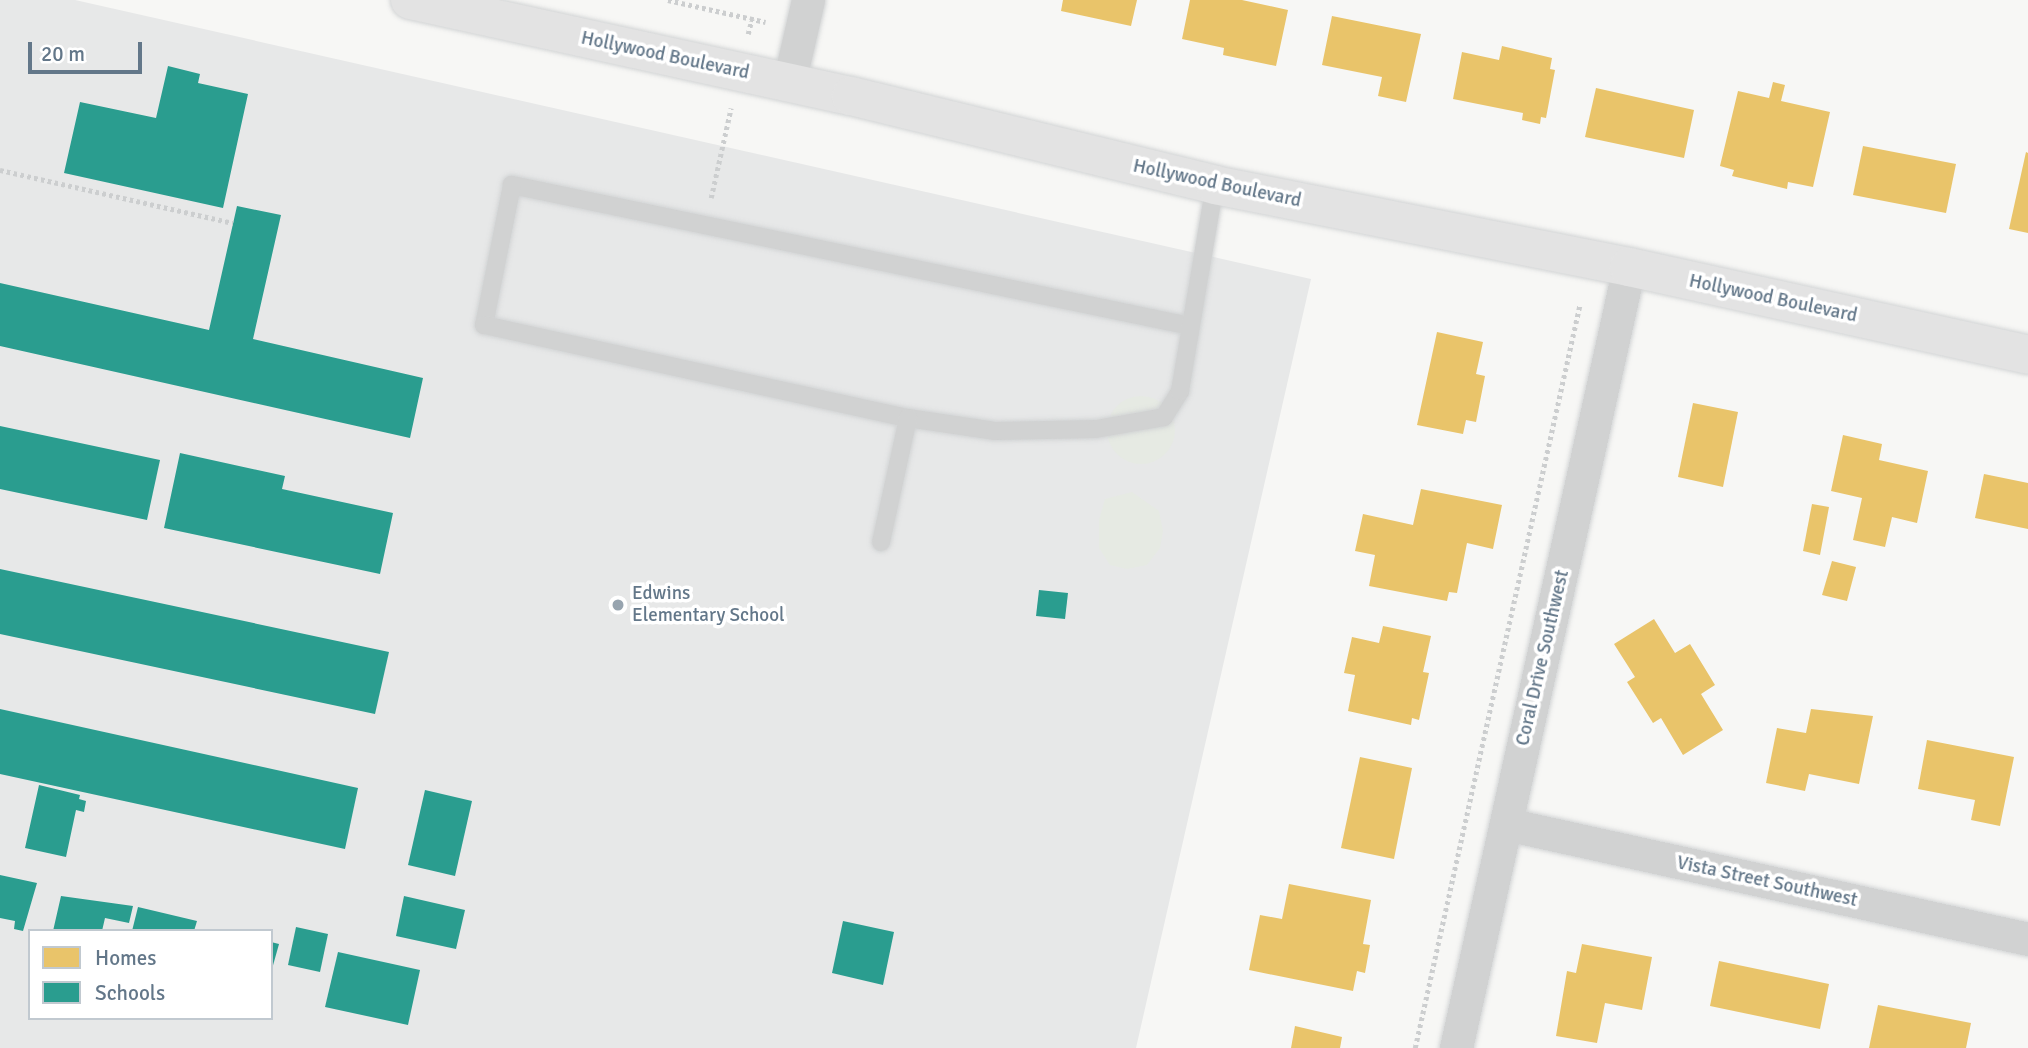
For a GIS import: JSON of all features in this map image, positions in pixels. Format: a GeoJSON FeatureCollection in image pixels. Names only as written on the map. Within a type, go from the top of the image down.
{"type":"FeatureCollection","features":[{"type":"Feature","properties":{"kind":"street","name":"Hollywood Boulevard"},"geometry":{"type":"LineString","coordinates":[[410,0],[789,83],[1215,185],[1629,267],[2028,355]]}},
{"type":"Feature","properties":{"kind":"street"},"geometry":{"type":"LineString","coordinates":[[789,83],[805,15]]}},
{"type":"Feature","properties":{"kind":"street","name":"Coral Drive Southwest"},"geometry":{"type":"LineString","coordinates":[[1456,1048],[1629,267]]}},
{"type":"Feature","properties":{"kind":"street","name":"Vista Street Southwest"},"geometry":{"type":"LineString","coordinates":[[1506,824],[2028,939]]}},
{"type":"Feature","properties":{"kind":"lane"},"geometry":{"type":"LineString","coordinates":[[1190,326],[512,185],[484,325],[908,418],[995,431],[1096,429],[1164,417],[1180,391],[1215,185]]}},
{"type":"Feature","properties":{"kind":"lane"},"geometry":{"type":"LineString","coordinates":[[881,542],[908,418]]}},
{"type":"Feature","properties":{"kind":"path"},"geometry":{"type":"LineString","coordinates":[[668,0],[752,18],[805,15]]}},
{"type":"Feature","properties":{"kind":"path"},"geometry":{"type":"LineString","coordinates":[[705,226],[752,18]]}},
{"type":"Feature","properties":{"kind":"path"},"geometry":{"type":"LineString","coordinates":[[0,170],[233,223]]}},
{"type":"Feature","properties":{"kind":"path"},"geometry":{"type":"LineString","coordinates":[[1415,1048],[1580,304]]}},
{"type":"Feature","properties":{"kind":"shaded area","name":"Edwins Elementary School"},"geometry":{"type":"Polygon","coordinates":[[[0,0],[75,0],[1311,279],[1136,1048],[0,1048],[0,0]]]}},
{"type":"Feature","properties":{"kind":"shaded area"},"geometry":{"type":"Polygon","coordinates":[[[1141,396],[1154,399],[1165,406],[1172,417],[1175,430],[1172,443],[1165,454],[1154,461],[1141,464],[1128,461],[1117,454],[1110,443],[1107,430],[1110,417],[1117,406],[1128,399],[1141,396]]]}},
{"type":"Feature","properties":{"kind":"shaded area"},"geometry":{"type":"Polygon","coordinates":[[[1132,492],[1159,511],[1163,531],[1160,548],[1147,565],[1127,569],[1110,565],[1099,548],[1099,520],[1105,499],[1132,492]]]}},
{"type":"Feature","properties":{"kind":"building: Homes"},"geometry":{"type":"Polygon","coordinates":[[[1063,0],[1137,0],[1131,26],[1061,11],[1063,0]]]}},
{"type":"Feature","properties":{"kind":"building: Homes"},"geometry":{"type":"Polygon","coordinates":[[[1190,0],[1242,0],[1288,10],[1276,66],[1223,55],[1224,48],[1182,39],[1190,0]]]}},
{"type":"Feature","properties":{"kind":"building: Homes"},"geometry":{"type":"Polygon","coordinates":[[[1332,16],[1421,34],[1406,102],[1378,96],[1382,77],[1322,65],[1332,16]]]}},
{"type":"Feature","properties":{"kind":"building: Homes"},"geometry":{"type":"Polygon","coordinates":[[[1502,46],[1552,58],[1550,69],[1555,70],[1546,118],[1541,117],[1540,124],[1522,120],[1523,113],[1453,99],[1462,52],[1499,60],[1502,46]]]}},
{"type":"Feature","properties":{"kind":"building: Homes"},"geometry":{"type":"Polygon","coordinates":[[[1773,82],[1785,85],[1781,101],[1830,112],[1813,187],[1788,182],[1787,189],[1732,176],[1734,170],[1720,166],[1738,91],[1769,98],[1773,82]]]}},
{"type":"Feature","properties":{"kind":"building: Homes"},"geometry":{"type":"Polygon","coordinates":[[[1596,88],[1694,110],[1684,158],[1585,137],[1596,88]]]}},
{"type":"Feature","properties":{"kind":"building: Homes"},"geometry":{"type":"Polygon","coordinates":[[[1863,146],[1956,164],[1946,213],[1853,195],[1863,146]]]}},
{"type":"Feature","properties":{"kind":"building: Homes"},"geometry":{"type":"Polygon","coordinates":[[[2026,152],[2028,153],[2028,233],[2009,229],[2026,152]]]}},
{"type":"Feature","properties":{"kind":"building: Homes"},"geometry":{"type":"Polygon","coordinates":[[[1437,332],[1483,342],[1476,374],[1485,376],[1476,422],[1466,420],[1463,434],[1417,425],[1437,332]]]}},
{"type":"Feature","properties":{"kind":"building: Homes"},"geometry":{"type":"Polygon","coordinates":[[[1693,403],[1738,412],[1723,487],[1678,477],[1693,403]]]}},
{"type":"Feature","properties":{"kind":"building: Homes"},"geometry":{"type":"Polygon","coordinates":[[[1843,435],[1882,444],[1879,460],[1928,471],[1917,523],[1892,517],[1885,547],[1853,540],[1862,498],[1831,491],[1843,435]]]}},
{"type":"Feature","properties":{"kind":"building: Homes"},"geometry":{"type":"Polygon","coordinates":[[[1984,474],[2028,483],[2028,529],[1975,518],[1984,474]]]}},
{"type":"Feature","properties":{"kind":"building: Homes"},"geometry":{"type":"Polygon","coordinates":[[[1421,489],[1502,505],[1493,549],[1467,543],[1457,593],[1449,592],[1447,601],[1369,586],[1375,555],[1355,551],[1363,514],[1413,525],[1421,489]]]}},
{"type":"Feature","properties":{"kind":"building: Homes"},"geometry":{"type":"Polygon","coordinates":[[[1812,504],[1829,507],[1820,555],[1803,551],[1812,504]]]}},
{"type":"Feature","properties":{"kind":"building: Homes"},"geometry":{"type":"Polygon","coordinates":[[[1832,561],[1856,567],[1847,601],[1822,595],[1832,561]]]}},
{"type":"Feature","properties":{"kind":"building: Homes"},"geometry":{"type":"Polygon","coordinates":[[[1654,619],[1675,653],[1690,644],[1715,685],[1701,694],[1723,730],[1683,755],[1661,718],[1653,723],[1627,682],[1635,677],[1614,644],[1654,619]]]}},
{"type":"Feature","properties":{"kind":"building: Homes"},"geometry":{"type":"Polygon","coordinates":[[[1383,626],[1431,636],[1423,672],[1429,673],[1419,720],[1412,718],[1411,725],[1348,711],[1355,675],[1344,673],[1352,637],[1379,643],[1383,626]]]}},
{"type":"Feature","properties":{"kind":"building: Homes"},"geometry":{"type":"Polygon","coordinates":[[[1811,709],[1873,716],[1859,784],[1809,774],[1805,791],[1766,783],[1777,728],[1806,733],[1811,709]]]}},
{"type":"Feature","properties":{"kind":"building: Homes"},"geometry":{"type":"Polygon","coordinates":[[[1927,740],[2014,757],[2000,826],[1971,820],[1975,800],[1918,789],[1927,740]]]}},
{"type":"Feature","properties":{"kind":"building: Homes"},"geometry":{"type":"Polygon","coordinates":[[[1360,757],[1412,768],[1394,859],[1341,848],[1360,757]]]}},
{"type":"Feature","properties":{"kind":"building: Homes"},"geometry":{"type":"Polygon","coordinates":[[[1289,884],[1371,900],[1363,944],[1370,945],[1365,973],[1357,971],[1353,991],[1249,970],[1260,915],[1282,919],[1289,884]]]}},
{"type":"Feature","properties":{"kind":"building: Homes"},"geometry":{"type":"Polygon","coordinates":[[[1582,944],[1652,957],[1642,1010],[1605,1003],[1597,1043],[1556,1036],[1567,971],[1576,973],[1582,944]]]}},
{"type":"Feature","properties":{"kind":"building: Homes"},"geometry":{"type":"Polygon","coordinates":[[[1719,961],[1829,984],[1820,1029],[1710,1006],[1719,961]]]}},
{"type":"Feature","properties":{"kind":"building: Homes"},"geometry":{"type":"Polygon","coordinates":[[[1878,1005],[1971,1023],[1966,1048],[1869,1048],[1878,1005]]]}},
{"type":"Feature","properties":{"kind":"building: Homes"},"geometry":{"type":"Polygon","coordinates":[[[1295,1026],[1342,1037],[1340,1048],[1291,1048],[1295,1026]]]}},
{"type":"Feature","properties":{"kind":"building: Schools"},"geometry":{"type":"Polygon","coordinates":[[[168,66],[200,74],[198,83],[248,94],[223,208],[64,173],[80,102],[156,118],[168,66]]]}},
{"type":"Feature","properties":{"kind":"building: Schools"},"geometry":{"type":"Polygon","coordinates":[[[237,206],[281,215],[253,339],[423,378],[410,438],[0,346],[0,283],[209,330],[237,206]]]}},
{"type":"Feature","properties":{"kind":"building: Schools"},"geometry":{"type":"Polygon","coordinates":[[[0,426],[160,460],[147,520],[0,489],[0,426]]]}},
{"type":"Feature","properties":{"kind":"building: Schools"},"geometry":{"type":"Polygon","coordinates":[[[180,453],[285,476],[282,489],[393,513],[380,574],[164,528],[180,453]]]}},
{"type":"Feature","properties":{"kind":"building: Schools"},"geometry":{"type":"Polygon","coordinates":[[[0,569],[389,652],[375,714],[0,634],[0,569]]]}},
{"type":"Feature","properties":{"kind":"building: Schools"},"geometry":{"type":"Polygon","coordinates":[[[1039,590],[1068,593],[1065,619],[1036,616],[1039,590]]]}},
{"type":"Feature","properties":{"kind":"building: Schools"},"geometry":{"type":"Polygon","coordinates":[[[0,709],[358,788],[345,849],[0,774],[0,709]]]}},
{"type":"Feature","properties":{"kind":"building: Schools"},"geometry":{"type":"Polygon","coordinates":[[[39,785],[80,795],[79,799],[86,801],[84,812],[76,810],[66,857],[25,848],[39,785]]]}},
{"type":"Feature","properties":{"kind":"building: Schools"},"geometry":{"type":"Polygon","coordinates":[[[425,790],[472,801],[455,876],[408,865],[425,790]]]}},
{"type":"Feature","properties":{"kind":"building: Schools"},"geometry":{"type":"Polygon","coordinates":[[[0,875],[37,883],[23,931],[14,929],[15,921],[0,918],[0,875]]]}},
{"type":"Feature","properties":{"kind":"building: Schools"},"geometry":{"type":"Polygon","coordinates":[[[61,896],[133,906],[129,923],[105,918],[102,929],[53,929],[61,896]]]}},
{"type":"Feature","properties":{"kind":"building: Schools"},"geometry":{"type":"Polygon","coordinates":[[[404,896],[465,910],[456,949],[396,936],[404,896]]]}},
{"type":"Feature","properties":{"kind":"building: Schools"},"geometry":{"type":"Polygon","coordinates":[[[138,907],[197,921],[195,929],[132,929],[138,907]]]}},
{"type":"Feature","properties":{"kind":"building: Schools"},"geometry":{"type":"Polygon","coordinates":[[[843,921],[894,932],[883,985],[832,973],[843,921]]]}},
{"type":"Feature","properties":{"kind":"building: Schools"},"geometry":{"type":"Polygon","coordinates":[[[296,927],[328,934],[320,972],[288,965],[296,927]]]}},
{"type":"Feature","properties":{"kind":"building: Schools"},"geometry":{"type":"Polygon","coordinates":[[[273,942],[279,944],[273,965],[273,942]]]}},
{"type":"Feature","properties":{"kind":"building: Schools"},"geometry":{"type":"Polygon","coordinates":[[[338,952],[420,970],[408,1025],[325,1007],[338,952]]]}},
{"type":"Feature","properties":{"kind":"place","name":"Edwins Elementary School"},"geometry":{"type":"Point","coordinates":[618,605]}}]}
